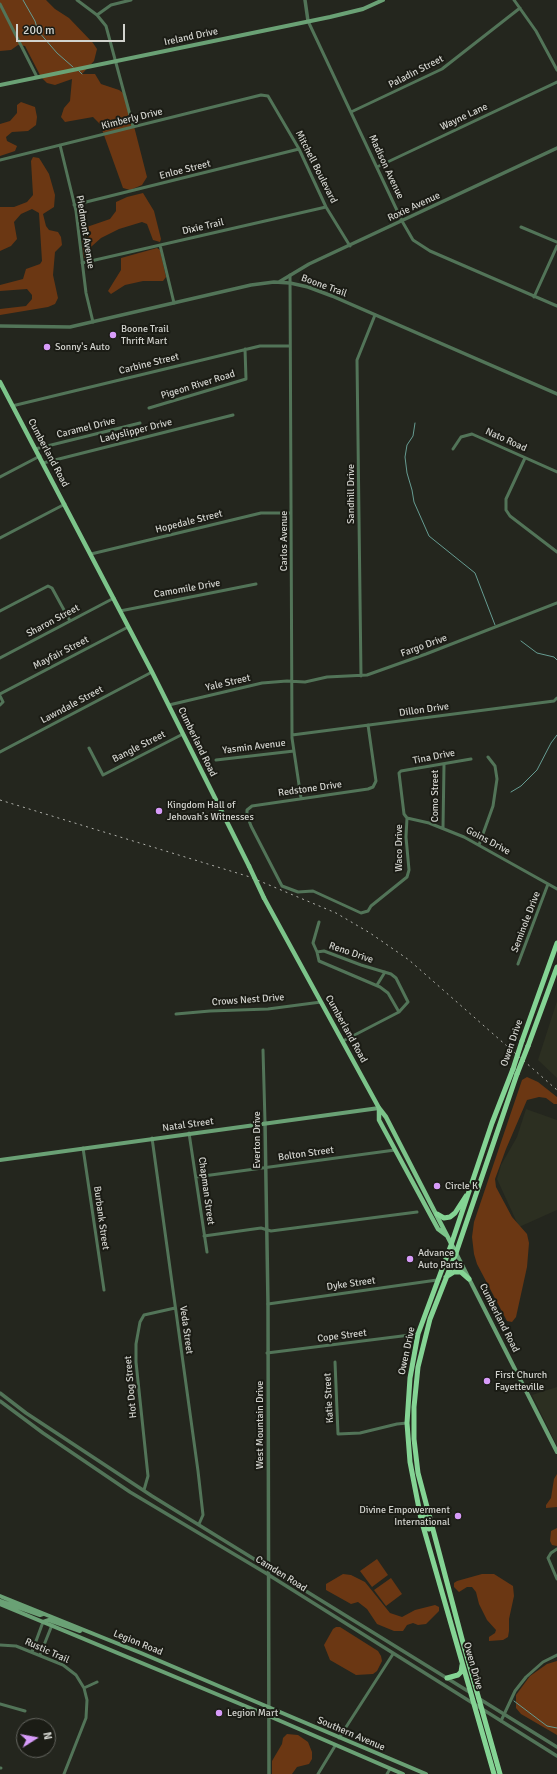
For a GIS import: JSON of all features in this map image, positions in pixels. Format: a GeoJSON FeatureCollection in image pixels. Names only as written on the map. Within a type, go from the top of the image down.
{"type":"FeatureCollection","features":[{"type":"Feature","properties":{"kind":"highway","name":"Owen Drive"},"geometry":{"type":"LineString","coordinates":[[494,1774],[420,1510],[411,1468],[408,1423],[410,1378],[418,1334],[451,1245],[492,1123],[513,1069],[557,943]]}},
{"type":"Feature","properties":{"kind":"highway","name":"Owen Drive"},"geometry":{"type":"LineString","coordinates":[[500,1774],[418,1473],[414,1439],[415,1384],[426,1334],[557,967]]}},
{"type":"Feature","properties":{"kind":"highway"},"geometry":{"type":"LineString","coordinates":[[437,1214],[444,1218],[450,1217],[455,1213],[470,1189]]}},
{"type":"Feature","properties":{"kind":"highway"},"geometry":{"type":"LineString","coordinates":[[446,1277],[454,1272],[461,1272],[469,1279]]}},
{"type":"Feature","properties":{"kind":"highway"},"geometry":{"type":"LineString","coordinates":[[411,1468],[422,1505],[427,1508]]}},
{"type":"Feature","properties":{"kind":"highway"},"geometry":{"type":"LineString","coordinates":[[420,1510],[424,1512],[436,1552],[439,1554]]}},
{"type":"Feature","properties":{"kind":"highway"},"geometry":{"type":"LineString","coordinates":[[447,1678],[458,1676],[462,1672],[463,1664]]}},
{"type":"Feature","properties":{"kind":"main road","name":"Ireland Drive"},"geometry":{"type":"LineString","coordinates":[[0,85],[348,13],[383,0]]}},
{"type":"Feature","properties":{"kind":"main road","name":"Cumberland Road"},"geometry":{"type":"LineString","coordinates":[[1,385],[40,456],[169,705],[264,898],[379,1108],[386,1117],[437,1214],[451,1245],[557,1452]]}},
{"type":"Feature","properties":{"kind":"main road","name":"Cumberland Road"},"geometry":{"type":"LineString","coordinates":[[379,1108],[379,1120],[438,1229],[446,1235]]}},
{"type":"Feature","properties":{"kind":"main road","name":"Natal Street"},"geometry":{"type":"LineString","coordinates":[[0,1160],[265,1122],[379,1108]]}},
{"type":"Feature","properties":{"kind":"main road","name":"Legion Road"},"geometry":{"type":"LineString","coordinates":[[0,1596],[141,1653],[270,1709]]}},
{"type":"Feature","properties":{"kind":"main road"},"geometry":{"type":"LineString","coordinates":[[0,1601],[40,1615],[43,1614]]}},
{"type":"Feature","properties":{"kind":"main road","name":"Legion Road"},"geometry":{"type":"LineString","coordinates":[[0,1604],[270,1716]]}},
{"type":"Feature","properties":{"kind":"main road"},"geometry":{"type":"LineString","coordinates":[[44,1622],[49,1620],[82,1632],[86,1631]]}},
{"type":"Feature","properties":{"kind":"main road","name":"Southern Avenue"},"geometry":{"type":"LineString","coordinates":[[270,1709],[426,1774]]}},
{"type":"Feature","properties":{"kind":"main road","name":"Southern Avenue"},"geometry":{"type":"LineString","coordinates":[[270,1716],[335,1746],[403,1774]]}},
{"type":"Feature","properties":{"kind":"street"},"geometry":{"type":"LineString","coordinates":[[77,0],[98,15],[110,35],[133,126]]}},
{"type":"Feature","properties":{"kind":"street"},"geometry":{"type":"LineString","coordinates":[[98,15],[111,5],[131,0]]}},
{"type":"Feature","properties":{"kind":"street"},"geometry":{"type":"LineString","coordinates":[[305,0],[308,21]]}},
{"type":"Feature","properties":{"kind":"street"},"geometry":{"type":"LineString","coordinates":[[514,0],[536,31],[557,70]]}},
{"type":"Feature","properties":{"kind":"street"},"geometry":{"type":"LineString","coordinates":[[0,4],[37,77]]}},
{"type":"Feature","properties":{"kind":"street","name":"Paladin Street"},"geometry":{"type":"LineString","coordinates":[[351,112],[442,69],[520,8]]}},
{"type":"Feature","properties":{"kind":"street","name":"Madison Avenue"},"geometry":{"type":"LineString","coordinates":[[308,21],[402,221],[411,236],[426,249],[557,306]]}},
{"type":"Feature","properties":{"kind":"street","name":"Wayne Lane"},"geometry":{"type":"LineString","coordinates":[[377,167],[557,82]]}},
{"type":"Feature","properties":{"kind":"street","name":"Kimberly Drive"},"geometry":{"type":"LineString","coordinates":[[0,160],[261,95],[268,96]]}},
{"type":"Feature","properties":{"kind":"street","name":"Mitchell Boulevard"},"geometry":{"type":"LineString","coordinates":[[268,96],[299,150],[326,206],[350,246]]}},
{"type":"Feature","properties":{"kind":"street","name":"Piedmont Avenue"},"geometry":{"type":"LineString","coordinates":[[60,145],[74,205],[86,293],[93,322]]}},
{"type":"Feature","properties":{"kind":"street","name":"Roxie Avenue"},"geometry":{"type":"LineString","coordinates":[[279,282],[290,274],[557,148]]}},
{"type":"Feature","properties":{"kind":"street","name":"Enloe Street"},"geometry":{"type":"LineString","coordinates":[[74,205],[299,150]]}},
{"type":"Feature","properties":{"kind":"street","name":"Dixie Trail"},"geometry":{"type":"LineString","coordinates":[[82,263],[326,206]]}},
{"type":"Feature","properties":{"kind":"street"},"geometry":{"type":"LineString","coordinates":[[521,227],[557,242]]}},
{"type":"Feature","properties":{"kind":"street"},"geometry":{"type":"LineString","coordinates":[[160,245],[174,303]]}},
{"type":"Feature","properties":{"kind":"street"},"geometry":{"type":"LineString","coordinates":[[534,297],[557,246]]}},
{"type":"Feature","properties":{"kind":"street","name":"Carlos Avenue"},"geometry":{"type":"LineString","coordinates":[[290,274],[292,735],[300,798]]}},
{"type":"Feature","properties":{"kind":"street","name":"Boone Trail"},"geometry":{"type":"LineString","coordinates":[[0,326],[16,325],[60,328],[93,322],[256,284],[279,282],[290,283],[319,290],[557,394]]}},
{"type":"Feature","properties":{"kind":"street","name":"Sandhill Drive"},"geometry":{"type":"LineString","coordinates":[[361,676],[357,360],[375,315]]}},
{"type":"Feature","properties":{"kind":"street","name":"Carbine Street"},"geometry":{"type":"LineString","coordinates":[[12,406],[245,349],[260,346],[290,346]]}},
{"type":"Feature","properties":{"kind":"street","name":"Pigeon River Road"},"geometry":{"type":"LineString","coordinates":[[150,408],[246,379],[245,349]]}},
{"type":"Feature","properties":{"kind":"street","name":"Ladyslipper Drive"},"geometry":{"type":"LineString","coordinates":[[43,463],[233,415]]}},
{"type":"Feature","properties":{"kind":"street","name":"Caramel Drive"},"geometry":{"type":"LineString","coordinates":[[36,449],[140,423]]}},
{"type":"Feature","properties":{"kind":"street","name":"Nato Road"},"geometry":{"type":"LineString","coordinates":[[453,448],[461,437],[472,434],[557,472]]}},
{"type":"Feature","properties":{"kind":"street"},"geometry":{"type":"LineString","coordinates":[[0,477],[40,456]]}},
{"type":"Feature","properties":{"kind":"street"},"geometry":{"type":"LineString","coordinates":[[525,458],[506,499],[506,510],[510,516],[557,552]]}},
{"type":"Feature","properties":{"kind":"street"},"geometry":{"type":"LineString","coordinates":[[0,538],[65,504]]}},
{"type":"Feature","properties":{"kind":"street","name":"Hopedale Street"},"geometry":{"type":"LineString","coordinates":[[91,554],[261,513],[291,513]]}},
{"type":"Feature","properties":{"kind":"street","name":"Camomile Drive"},"geometry":{"type":"LineString","coordinates":[[120,611],[256,584]]}},
{"type":"Feature","properties":{"kind":"street"},"geometry":{"type":"LineString","coordinates":[[0,611],[48,586],[52,588],[70,621]]}},
{"type":"Feature","properties":{"kind":"street","name":"Sharon Street"},"geometry":{"type":"LineString","coordinates":[[0,658],[114,598]]}},
{"type":"Feature","properties":{"kind":"street","name":"Fargo Drive"},"geometry":{"type":"LineString","coordinates":[[292,682],[312,682],[336,677],[361,676],[426,654],[557,603]]}},
{"type":"Feature","properties":{"kind":"street","name":"Mayfair Street"},"geometry":{"type":"LineString","coordinates":[[0,705],[3,702],[0,695],[128,627]]}},
{"type":"Feature","properties":{"kind":"street","name":"Lawndale Street"},"geometry":{"type":"LineString","coordinates":[[0,752],[152,672]]}},
{"type":"Feature","properties":{"kind":"street","name":"Yale Street"},"geometry":{"type":"LineString","coordinates":[[169,705],[262,683],[292,682]]}},
{"type":"Feature","properties":{"kind":"street","name":"Dillon Drive"},"geometry":{"type":"LineString","coordinates":[[292,735],[554,701],[557,698]]}},
{"type":"Feature","properties":{"kind":"street","name":"Redstone Drive"},"geometry":{"type":"LineString","coordinates":[[270,865],[246,815],[247,810],[252,806],[300,798],[368,790],[373,787],[376,782],[368,725]]}},
{"type":"Feature","properties":{"kind":"street","name":"Bangle Street"},"geometry":{"type":"LineString","coordinates":[[89,748],[103,775],[183,734]]}},
{"type":"Feature","properties":{"kind":"street","name":"Yasmin Avenue"},"geometry":{"type":"LineString","coordinates":[[216,760],[294,751]]}},
{"type":"Feature","properties":{"kind":"street"},"geometry":{"type":"LineString","coordinates":[[479,845],[493,806],[497,779],[495,766],[488,757]]}},
{"type":"Feature","properties":{"kind":"street","name":"Tina Drive"},"geometry":{"type":"LineString","coordinates":[[407,818],[404,814],[399,773],[401,771],[444,765],[471,759]]}},
{"type":"Feature","properties":{"kind":"street","name":"Como Street"},"geometry":{"type":"LineString","coordinates":[[443,828],[444,765]]}},
{"type":"Feature","properties":{"kind":"street","name":"Goins Drive"},"geometry":{"type":"LineString","coordinates":[[407,818],[443,828],[479,845],[557,889]]}},
{"type":"Feature","properties":{"kind":"street","name":"Waco Drive"},"geometry":{"type":"LineString","coordinates":[[270,865],[282,886],[298,892],[313,891],[342,903],[357,912],[362,913],[368,911],[371,906],[407,877],[409,870],[406,837],[407,818]]}},
{"type":"Feature","properties":{"kind":"street","name":"Seminole Drive"},"geometry":{"type":"LineString","coordinates":[[518,964],[548,884]]}},
{"type":"Feature","properties":{"kind":"street"},"geometry":{"type":"LineString","coordinates":[[317,952],[313,942],[319,922]]}},
{"type":"Feature","properties":{"kind":"street","name":"Reno Drive"},"geometry":{"type":"LineString","coordinates":[[324,950],[361,965],[385,972],[396,978],[408,1002],[399,1012],[388,993],[377,985],[319,961],[317,952],[324,950]]}},
{"type":"Feature","properties":{"kind":"street"},"geometry":{"type":"LineString","coordinates":[[377,985],[385,972]]}},
{"type":"Feature","properties":{"kind":"street","name":"Crows Nest Drive"},"geometry":{"type":"LineString","coordinates":[[176,1014],[268,1009],[321,1002]]}},
{"type":"Feature","properties":{"kind":"street"},"geometry":{"type":"LineString","coordinates":[[343,1041],[399,1012]]}},
{"type":"Feature","properties":{"kind":"street","name":"Everton Drive"},"geometry":{"type":"LineString","coordinates":[[263,1050],[266,1230]]}},
{"type":"Feature","properties":{"kind":"street","name":"Chapman Street"},"geometry":{"type":"LineString","coordinates":[[189,1133],[207,1252]]}},
{"type":"Feature","properties":{"kind":"street","name":"Veda Street"},"geometry":{"type":"LineString","coordinates":[[152,1138],[203,1511],[199,1524]]}},
{"type":"Feature","properties":{"kind":"street","name":"Burbank Street"},"geometry":{"type":"LineString","coordinates":[[83,1148],[104,1290]]}},
{"type":"Feature","properties":{"kind":"street","name":"Bolton Street"},"geometry":{"type":"LineString","coordinates":[[196,1177],[395,1150]]}},
{"type":"Feature","properties":{"kind":"street"},"geometry":{"type":"LineString","coordinates":[[204,1236],[261,1228],[271,1231],[417,1212]]}},
{"type":"Feature","properties":{"kind":"street","name":"West Mountain Drive"},"geometry":{"type":"LineString","coordinates":[[266,1230],[268,1304],[269,1774]]}},
{"type":"Feature","properties":{"kind":"street","name":"Dyke Street"},"geometry":{"type":"LineString","coordinates":[[268,1304],[437,1280]]}},
{"type":"Feature","properties":{"kind":"street","name":"Hot Dog Street"},"geometry":{"type":"LineString","coordinates":[[144,1490],[148,1476],[136,1362],[136,1344],[140,1322],[144,1315],[175,1308]]}},
{"type":"Feature","properties":{"kind":"street","name":"Cope Street"},"geometry":{"type":"LineString","coordinates":[[267,1353],[418,1334]]}},
{"type":"Feature","properties":{"kind":"street","name":"Katie Street"},"geometry":{"type":"LineString","coordinates":[[335,1362],[338,1434],[360,1433],[397,1424],[408,1423]]}},
{"type":"Feature","properties":{"kind":"street","name":"Camden Road"},"geometry":{"type":"LineString","coordinates":[[0,1393],[26,1413],[144,1490],[557,1747]]}},
{"type":"Feature","properties":{"kind":"street","name":"Camden Road"},"geometry":{"type":"LineString","coordinates":[[0,1401],[43,1433],[130,1492],[268,1575],[557,1756]]}},
{"type":"Feature","properties":{"kind":"street"},"geometry":{"type":"LineString","coordinates":[[557,1549],[551,1553],[548,1558],[557,1579]]}},
{"type":"Feature","properties":{"kind":"street"},"geometry":{"type":"LineString","coordinates":[[32,1652],[44,1622]]}},
{"type":"Feature","properties":{"kind":"street"},"geometry":{"type":"LineString","coordinates":[[40,1655],[52,1625]]}},
{"type":"Feature","properties":{"kind":"street","name":"Rustic Trail"},"geometry":{"type":"LineString","coordinates":[[0,1645],[16,1646],[40,1655],[67,1668],[76,1675],[84,1688],[87,1700],[86,1718],[64,1774]]}},
{"type":"Feature","properties":{"kind":"street"},"geometry":{"type":"LineString","coordinates":[[339,1738],[393,1654]]}},
{"type":"Feature","properties":{"kind":"street"},"geometry":{"type":"LineString","coordinates":[[501,1721],[516,1692],[526,1677],[543,1662],[557,1655]]}},
{"type":"Feature","properties":{"kind":"street"},"geometry":{"type":"LineString","coordinates":[[84,1688],[97,1682]]}},
{"type":"Feature","properties":{"kind":"street"},"geometry":{"type":"LineString","coordinates":[[0,1704],[25,1711]]}},
{"type":"Feature","properties":{"kind":"street"},"geometry":{"type":"LineString","coordinates":[[318,1774],[335,1746]]}},
{"type":"Feature","properties":{"kind":"street"},"geometry":{"type":"LineString","coordinates":[[387,1774],[390,1769]]}},
{"type":"Feature","properties":{"kind":"shaded area"},"geometry":{"type":"Polygon","coordinates":[[[0,0],[46,0],[55,9],[69,18],[93,43],[97,49],[94,61],[82,74],[95,74],[101,84],[119,90],[126,95],[147,177],[142,185],[130,190],[123,188],[100,124],[93,117],[65,122],[61,117],[64,108],[70,101],[72,79],[55,85],[47,83],[41,77],[25,46],[18,45],[11,50],[0,51],[0,0]]]}},
{"type":"Feature","properties":{"kind":"shaded area"},"geometry":{"type":"Polygon","coordinates":[[[21,102],[35,107],[37,117],[36,125],[28,131],[12,132],[6,137],[7,141],[17,146],[15,151],[0,156],[0,124],[10,121],[17,113],[17,105],[21,102]]]}},
{"type":"Feature","properties":{"kind":"shaded area"},"geometry":{"type":"Polygon","coordinates":[[[33,157],[39,158],[49,174],[55,195],[54,207],[43,214],[46,226],[49,230],[58,232],[61,237],[62,245],[55,252],[53,275],[58,298],[55,304],[48,307],[0,315],[0,309],[26,306],[32,299],[32,295],[27,289],[0,291],[0,285],[23,279],[26,269],[40,264],[42,261],[39,213],[32,209],[21,214],[14,222],[17,239],[11,246],[0,251],[0,207],[14,207],[27,202],[33,195],[31,161],[33,157]]]}},
{"type":"Feature","properties":{"kind":"shaded area"},"geometry":{"type":"Polygon","coordinates":[[[143,193],[154,211],[161,239],[160,242],[153,240],[147,224],[142,222],[119,229],[101,238],[92,246],[92,257],[87,259],[84,258],[81,229],[110,219],[116,211],[116,202],[127,197],[143,193]]]}},
{"type":"Feature","properties":{"kind":"shaded area"},"geometry":{"type":"Polygon","coordinates":[[[157,248],[160,250],[166,277],[163,281],[143,281],[125,285],[111,294],[108,291],[121,270],[121,258],[157,248]]]}},
{"type":"Feature","properties":{"kind":"shaded area"},"geometry":{"type":"Polygon","coordinates":[[[557,1001],[557,1078],[538,1060],[557,1001]]]}},
{"type":"Feature","properties":{"kind":"shaded area"},"geometry":{"type":"Polygon","coordinates":[[[527,1077],[538,1082],[557,1097],[557,1104],[554,1104],[546,1098],[539,1097],[527,1100],[495,1179],[496,1187],[512,1217],[527,1234],[529,1243],[527,1267],[516,1317],[512,1322],[507,1321],[477,1264],[472,1237],[474,1222],[522,1080],[527,1077]]]}},
{"type":"Feature","properties":{"kind":"shaded area"},"geometry":{"type":"Polygon","coordinates":[[[526,1109],[557,1120],[557,1210],[519,1227],[497,1179],[501,1165],[517,1137],[526,1109]]]}},
{"type":"Feature","properties":{"kind":"shaded area"},"geometry":{"type":"Polygon","coordinates":[[[557,1387],[557,1446],[532,1395],[557,1387]]]}},
{"type":"Feature","properties":{"kind":"shaded area"},"geometry":{"type":"Polygon","coordinates":[[[557,1474],[557,1507],[546,1508],[546,1505],[551,1498],[554,1479],[557,1474]]]}},
{"type":"Feature","properties":{"kind":"shaded area"},"geometry":{"type":"Polygon","coordinates":[[[557,1528],[557,1546],[552,1545],[550,1541],[551,1531],[557,1528]]]}},
{"type":"Feature","properties":{"kind":"shaded area"},"geometry":{"type":"Polygon","coordinates":[[[377,1559],[388,1575],[372,1587],[360,1571],[377,1559]]]}},
{"type":"Feature","properties":{"kind":"shaded area"},"geometry":{"type":"Polygon","coordinates":[[[343,1574],[351,1575],[365,1582],[390,1613],[402,1617],[415,1610],[435,1605],[439,1607],[439,1611],[426,1624],[418,1625],[413,1623],[407,1625],[403,1631],[394,1631],[377,1624],[367,1609],[358,1602],[351,1604],[326,1590],[326,1584],[343,1574]]]}},
{"type":"Feature","properties":{"kind":"shaded area"},"geometry":{"type":"Polygon","coordinates":[[[482,1574],[494,1574],[513,1586],[514,1596],[509,1619],[508,1637],[503,1640],[489,1641],[489,1637],[495,1633],[496,1630],[487,1620],[479,1604],[476,1592],[472,1587],[467,1587],[459,1592],[454,1587],[454,1583],[457,1581],[482,1574]]]}},
{"type":"Feature","properties":{"kind":"shaded area"},"geometry":{"type":"Polygon","coordinates":[[[391,1578],[402,1594],[386,1606],[374,1590],[391,1578]]]}},
{"type":"Feature","properties":{"kind":"shaded area"},"geometry":{"type":"Polygon","coordinates":[[[340,1627],[378,1651],[382,1661],[377,1671],[373,1674],[356,1675],[330,1660],[324,1645],[333,1629],[340,1627]]]}},
{"type":"Feature","properties":{"kind":"shaded area"},"geometry":{"type":"Polygon","coordinates":[[[557,1661],[557,1735],[521,1714],[516,1708],[516,1695],[530,1676],[547,1664],[557,1661]]]}},
{"type":"Feature","properties":{"kind":"shaded area"},"geometry":{"type":"Polygon","coordinates":[[[287,1734],[298,1735],[308,1742],[312,1752],[312,1759],[309,1764],[297,1767],[292,1774],[272,1774],[272,1761],[282,1744],[283,1738],[287,1734]]]}},
{"type":"Feature","properties":{"kind":"waterway"},"geometry":{"type":"LineString","coordinates":[[23,0],[35,21],[38,31],[57,53],[73,67]]}},
{"type":"Feature","properties":{"kind":"waterway"},"geometry":{"type":"LineString","coordinates":[[79,71],[82,74]]}},
{"type":"Feature","properties":{"kind":"waterway"},"geometry":{"type":"LineString","coordinates":[[415,423],[413,436],[407,445],[405,457],[414,502],[429,536],[475,573],[495,625]]}},
{"type":"Feature","properties":{"kind":"waterway"},"geometry":{"type":"LineString","coordinates":[[521,641],[537,653],[554,657],[557,660]]}},
{"type":"Feature","properties":{"kind":"waterway"},"geometry":{"type":"LineString","coordinates":[[511,792],[521,786],[537,770],[551,743],[557,735]]}},
{"type":"Feature","properties":{"kind":"waterway"},"geometry":{"type":"LineString","coordinates":[[514,1701],[547,1726],[557,1728]]}},
{"type":"Feature","properties":{"kind":"railway"},"geometry":{"type":"LineString","coordinates":[[0,800],[250,877],[336,913],[370,933],[409,960],[557,1090]]}},
{"type":"Feature","properties":{"kind":"place","name":"Boone Trail Thrift Mart"},"geometry":{"type":"Point","coordinates":[113,335]}},
{"type":"Feature","properties":{"kind":"place","name":"Sonny's Auto"},"geometry":{"type":"Point","coordinates":[47,347]}},
{"type":"Feature","properties":{"kind":"place","name":"Kingdom Hall of Jehovah’s Witnesses"},"geometry":{"type":"Point","coordinates":[159,811]}},
{"type":"Feature","properties":{"kind":"place","name":"Circle K"},"geometry":{"type":"Point","coordinates":[437,1186]}},
{"type":"Feature","properties":{"kind":"place","name":"Advance Auto Parts"},"geometry":{"type":"Point","coordinates":[410,1259]}},
{"type":"Feature","properties":{"kind":"place","name":"First Church Fayetteville"},"geometry":{"type":"Point","coordinates":[487,1381]}},
{"type":"Feature","properties":{"kind":"place","name":"Divine Empowerment International"},"geometry":{"type":"Point","coordinates":[458,1516]}},
{"type":"Feature","properties":{"kind":"place","name":"Legion Mart"},"geometry":{"type":"Point","coordinates":[219,1713]}}]}
